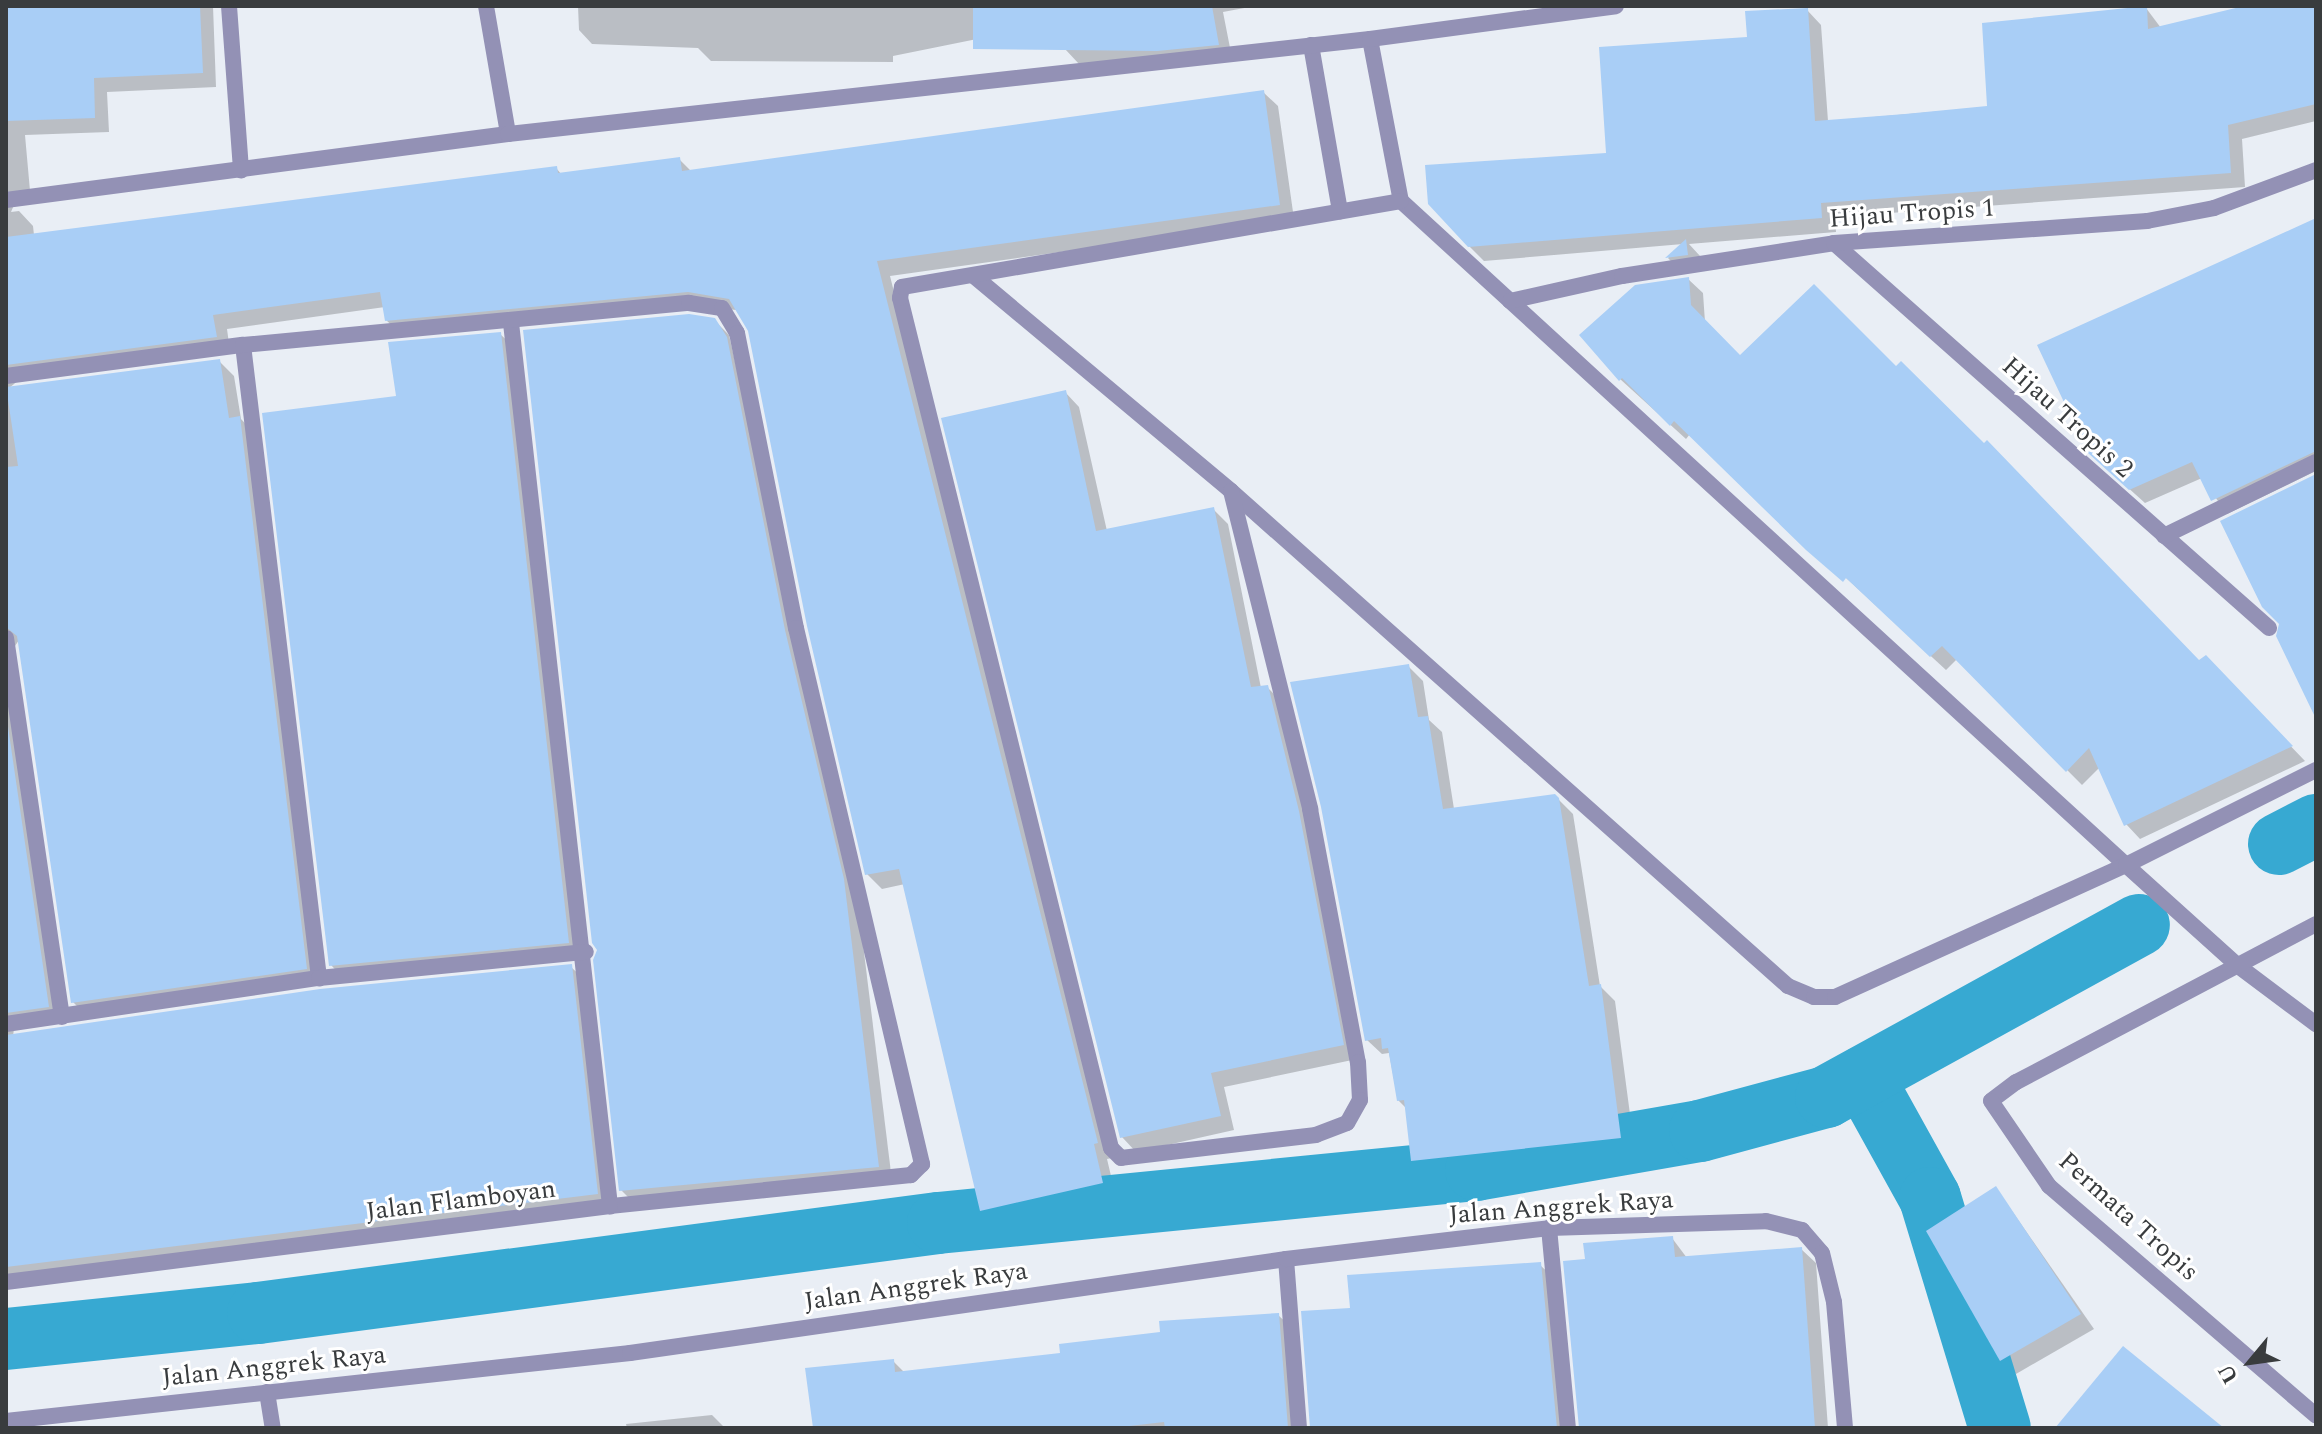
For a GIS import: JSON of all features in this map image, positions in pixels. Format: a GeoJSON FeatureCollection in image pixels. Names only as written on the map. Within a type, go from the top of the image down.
{"type":"FeatureCollection","features":[{"type":"Feature","properties":{"kind":"street"},"geometry":{"type":"LineString","coordinates":[[229,6],[241,171]]}},
{"type":"Feature","properties":{"kind":"street"},"geometry":{"type":"LineString","coordinates":[[486,6],[508,134]]}},
{"type":"Feature","properties":{"kind":"street"},"geometry":{"type":"LineString","coordinates":[[6,200],[508,134],[1370,39],[1616,6]]}},
{"type":"Feature","properties":{"kind":"street"},"geometry":{"type":"LineString","coordinates":[[1370,39],[1401,201],[2237,965],[2316,1024]]}},
{"type":"Feature","properties":{"kind":"street"},"geometry":{"type":"LineString","coordinates":[[1311,45],[1340,212]]}},
{"type":"Feature","properties":{"kind":"street","name":"Hijau Tropis 1"},"geometry":{"type":"LineString","coordinates":[[1510,301],[1622,276],[1834,243],[2147,221],[2214,208],[2316,170]]}},
{"type":"Feature","properties":{"kind":"street"},"geometry":{"type":"LineString","coordinates":[[1231,491],[1310,809],[1358,1062],[1360,1100],[1347,1123],[1316,1135],[1121,1158],[1111,1148],[900,298],[902,287],[910,282],[974,276],[1401,201]]}},
{"type":"Feature","properties":{"kind":"street","name":"Hijau Tropis 2"},"geometry":{"type":"LineString","coordinates":[[1834,243],[2269,628]]}},
{"type":"Feature","properties":{"kind":"street"},"geometry":{"type":"LineString","coordinates":[[974,276],[1231,491],[1788,986],[1814,997],[1835,997],[2126,865],[2316,770]]}},
{"type":"Feature","properties":{"kind":"street","name":"Jalan Flamboyan"},"geometry":{"type":"LineString","coordinates":[[6,1282],[610,1206],[911,1175],[921,1170],[796,628],[730,316],[722,308],[689,303],[511,323]]}},
{"type":"Feature","properties":{"kind":"street"},"geometry":{"type":"LineString","coordinates":[[6,376],[243,345],[511,323],[586,952],[610,1206]]}},
{"type":"Feature","properties":{"kind":"street"},"geometry":{"type":"LineString","coordinates":[[243,345],[319,978]]}},
{"type":"Feature","properties":{"kind":"street"},"geometry":{"type":"LineString","coordinates":[[2164,536],[2316,462]]}},
{"type":"Feature","properties":{"kind":"street"},"geometry":{"type":"LineString","coordinates":[[6,638],[62,1017]]}},
{"type":"Feature","properties":{"kind":"street"},"geometry":{"type":"LineString","coordinates":[[2237,965],[2316,924]]}},
{"type":"Feature","properties":{"kind":"street"},"geometry":{"type":"LineString","coordinates":[[6,1024],[319,978],[586,952]]}},
{"type":"Feature","properties":{"kind":"street","name":"Permata Tropis"},"geometry":{"type":"LineString","coordinates":[[2237,965],[2016,1082],[1991,1101],[2049,1186],[2316,1416]]}},
{"type":"Feature","properties":{"kind":"street","name":"Jalan Anggrek Raya"},"geometry":{"type":"LineString","coordinates":[[6,1421],[630,1353],[1286,1259],[1549,1228],[1784,1221],[1802,1230],[1822,1253],[1834,1302],[1845,1428]]}},
{"type":"Feature","properties":{"kind":"street"},"geometry":{"type":"LineString","coordinates":[[1549,1228],[1568,1428]]}},
{"type":"Feature","properties":{"kind":"street"},"geometry":{"type":"LineString","coordinates":[[1286,1259],[1299,1428]]}},
{"type":"Feature","properties":{"kind":"street"},"geometry":{"type":"LineString","coordinates":[[267,1392],[273,1428]]}},
{"type":"Feature","properties":{"kind":"building"},"geometry":{"type":"Polygon","coordinates":[[[6,6],[200,6],[203,73],[94,78],[95,118],[6,121],[6,6]]]}},
{"type":"Feature","properties":{"kind":"building"},"geometry":{"type":"Polygon","coordinates":[[[973,6],[1212,6],[1219,45],[1157,51],[973,49],[973,6]]]}},
{"type":"Feature","properties":{"kind":"building"},"geometry":{"type":"Polygon","coordinates":[[[2147,6],[2148,29],[2244,6],[2316,6],[2316,104],[2228,125],[2231,173],[1821,203],[1822,218],[1468,247],[1428,204],[1425,165],[1606,153],[1599,47],[1747,37],[1745,11],[1808,8],[1815,121],[1987,106],[1982,23],[2147,6]]]}},
{"type":"Feature","properties":{"kind":"building"},"geometry":{"type":"Polygon","coordinates":[[[1264,90],[1280,205],[877,261],[1098,1143],[1094,1144],[1103,1183],[980,1211],[899,869],[865,875],[807,626],[748,331],[729,299],[688,292],[385,321],[380,292],[213,315],[217,337],[6,365],[6,237],[557,166],[558,173],[680,157],[682,171],[1264,90]]]}},
{"type":"Feature","properties":{"kind":"building"},"geometry":{"type":"Polygon","coordinates":[[[2316,218],[2316,451],[2211,501],[2192,462],[2129,490],[2088,453],[2037,345],[2316,218]]]}},
{"type":"Feature","properties":{"kind":"building"},"geometry":{"type":"Polygon","coordinates":[[[1686,239],[1688,255],[1665,258],[1686,239]]]}},
{"type":"Feature","properties":{"kind":"building"},"geometry":{"type":"Polygon","coordinates":[[[1689,277],[1691,305],[1740,355],[1814,284],[1896,366],[1901,361],[1984,443],[1987,440],[2199,660],[2206,655],[2293,746],[2124,826],[2089,748],[2066,772],[1942,646],[1930,657],[1846,578],[1843,582],[1806,550],[1674,421],[1670,426],[1622,378],[1619,381],[1579,335],[1635,285],[1689,277]]]}},
{"type":"Feature","properties":{"kind":"building"},"geometry":{"type":"Polygon","coordinates":[[[689,314],[715,318],[727,337],[785,630],[844,879],[879,1167],[619,1191],[593,960],[597,950],[592,943],[523,330],[689,314]]]}},
{"type":"Feature","properties":{"kind":"building"},"geometry":{"type":"Polygon","coordinates":[[[501,332],[569,943],[329,966],[262,413],[396,396],[388,342],[501,332]]]}},
{"type":"Feature","properties":{"kind":"building"},"geometry":{"type":"Polygon","coordinates":[[[220,359],[229,418],[240,416],[307,969],[71,1003],[17,636],[6,627],[6,467],[18,466],[6,387],[220,359]]]}},
{"type":"Feature","properties":{"kind":"building"},"geometry":{"type":"Polygon","coordinates":[[[1066,390],[1096,531],[1214,507],[1251,687],[1268,685],[1299,811],[1344,1045],[1211,1073],[1221,1116],[1120,1138],[941,418],[1066,390]]]}},
{"type":"Feature","properties":{"kind":"building"},"geometry":{"type":"Polygon","coordinates":[[[2316,474],[2316,719],[2276,636],[2279,624],[2262,607],[2220,521],[2316,474]]]}},
{"type":"Feature","properties":{"kind":"building"},"geometry":{"type":"Polygon","coordinates":[[[1409,664],[1418,717],[1428,716],[1443,809],[1555,794],[1559,798],[1589,986],[1601,984],[1621,1138],[1411,1161],[1404,1100],[1397,1101],[1388,1048],[1382,1049],[1381,1038],[1365,1041],[1321,807],[1290,682],[1409,664]]]}},
{"type":"Feature","properties":{"kind":"building"},"geometry":{"type":"Polygon","coordinates":[[[6,713],[49,1007],[6,1013],[6,713]]]}},
{"type":"Feature","properties":{"kind":"building"},"geometry":{"type":"Polygon","coordinates":[[[572,964],[598,1194],[6,1267],[6,1035],[320,989],[572,964]]]}},
{"type":"Feature","properties":{"kind":"building"},"geometry":{"type":"Polygon","coordinates":[[[1996,1186],[2081,1314],[2000,1361],[1926,1231],[1996,1186]]]}},
{"type":"Feature","properties":{"kind":"building"},"geometry":{"type":"Polygon","coordinates":[[[1673,1236],[1675,1257],[1802,1247],[1815,1428],[1579,1428],[1563,1261],[1585,1259],[1583,1243],[1673,1236]]]}},
{"type":"Feature","properties":{"kind":"building"},"geometry":{"type":"Polygon","coordinates":[[[1541,1262],[1557,1428],[1310,1428],[1301,1311],[1350,1308],[1347,1275],[1541,1262]]]}},
{"type":"Feature","properties":{"kind":"building"},"geometry":{"type":"Polygon","coordinates":[[[1279,1313],[1288,1428],[1165,1428],[1164,1422],[1112,1428],[813,1428],[805,1368],[894,1359],[895,1372],[1060,1353],[1059,1344],[1160,1332],[1159,1321],[1279,1313]]]}},
{"type":"Feature","properties":{"kind":"building"},"geometry":{"type":"Polygon","coordinates":[[[2123,1346],[2224,1428],[2055,1428],[2123,1346]]]}},
{"type":"Feature","properties":{"kind":"waterway"},"geometry":{"type":"LineString","coordinates":[[2279,844],[2316,825]]}},
{"type":"Feature","properties":{"kind":"waterway"},"geometry":{"type":"LineString","coordinates":[[6,1339],[258,1313],[938,1223],[1476,1170],[1700,1131],[1826,1097],[2139,925]]}},
{"type":"Feature","properties":{"kind":"waterway"},"geometry":{"type":"LineString","coordinates":[[1863,1077],[1930,1198],[2000,1428]]}}]}
